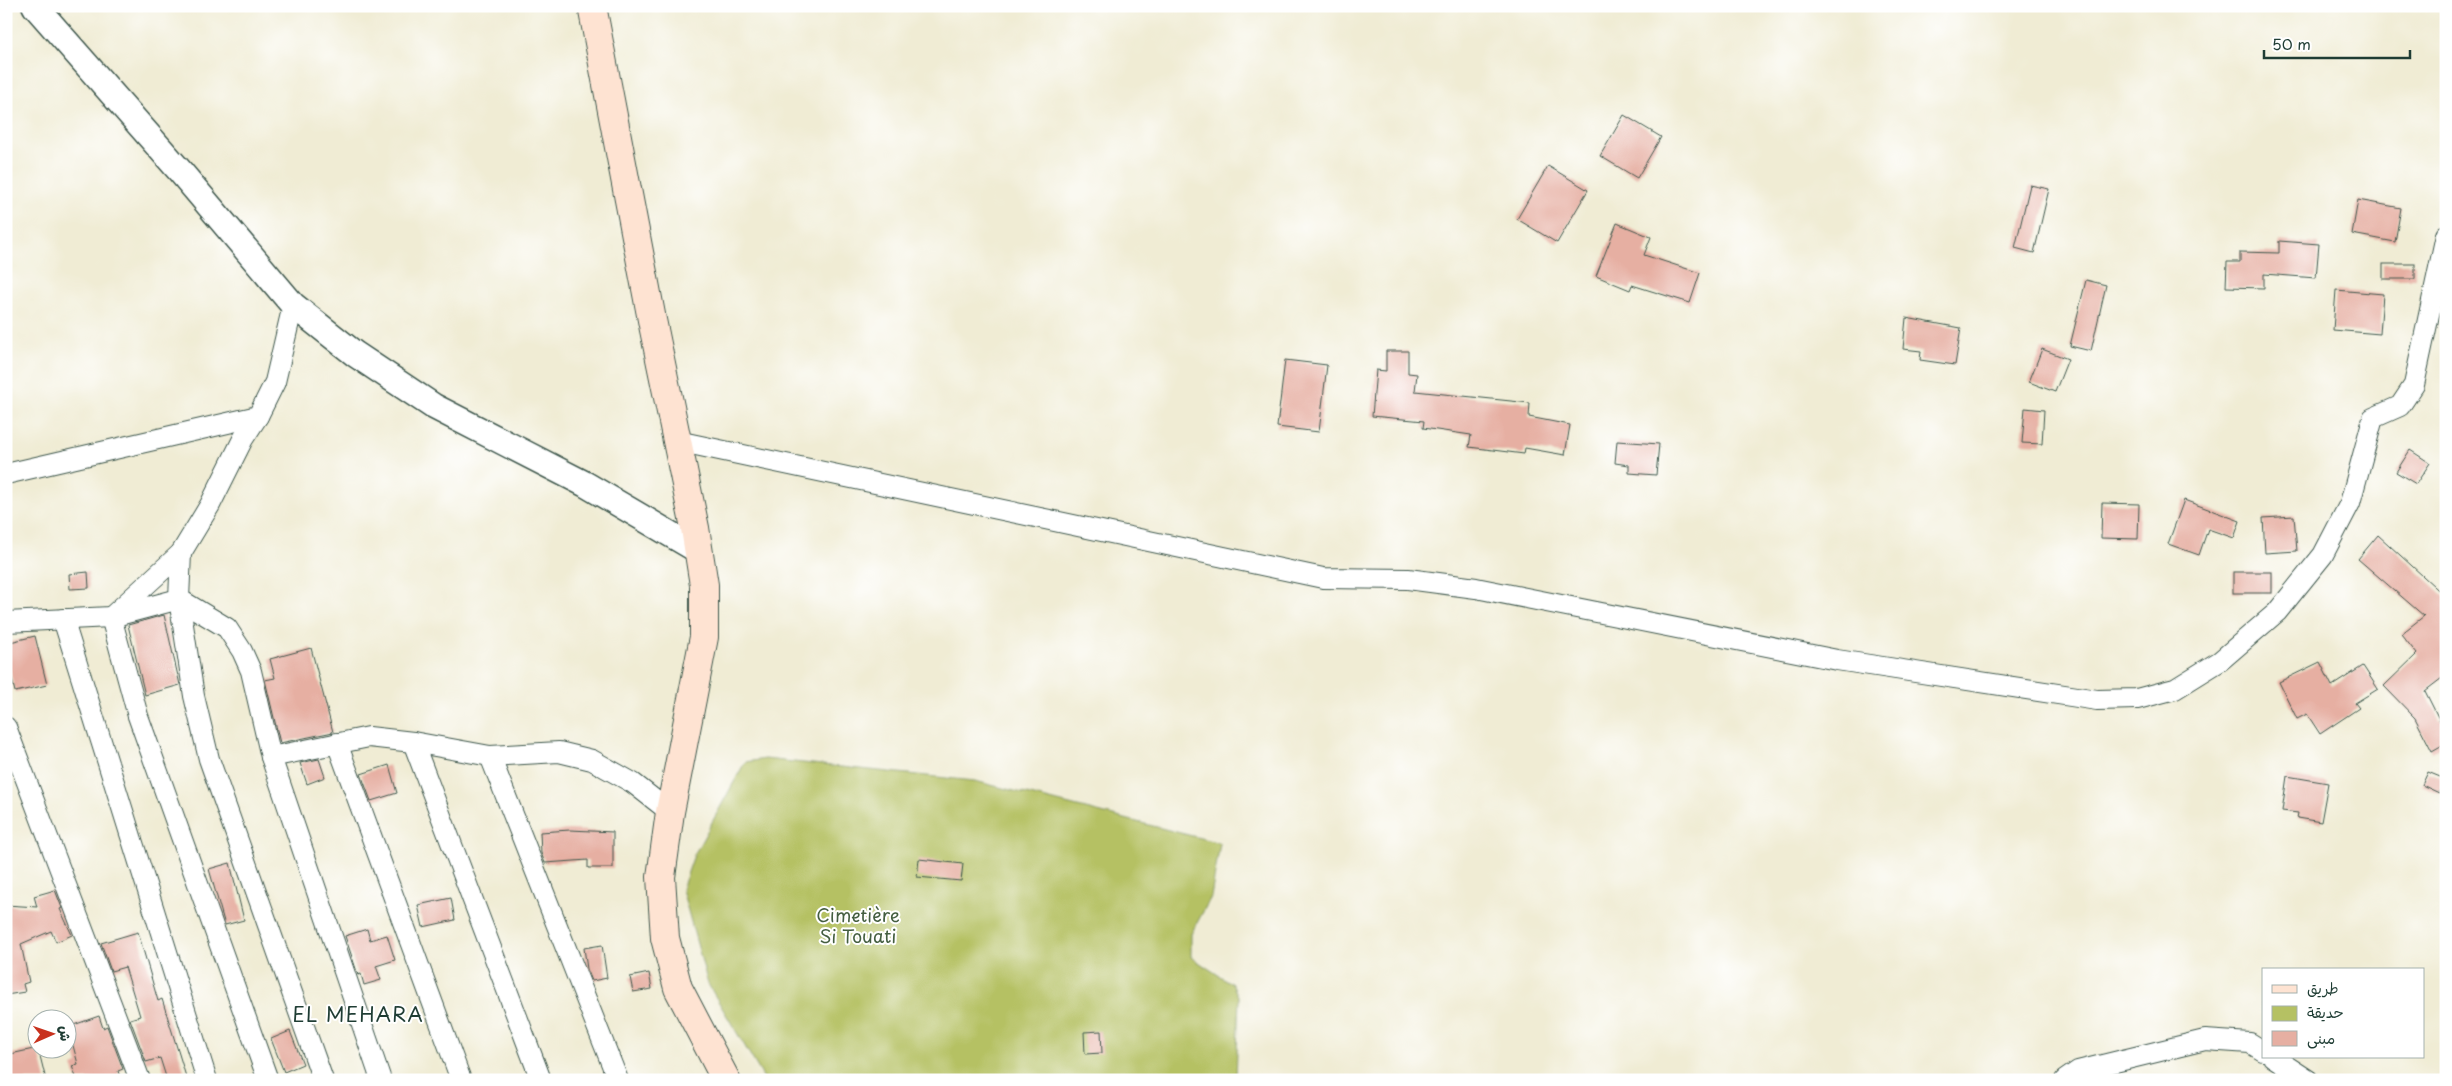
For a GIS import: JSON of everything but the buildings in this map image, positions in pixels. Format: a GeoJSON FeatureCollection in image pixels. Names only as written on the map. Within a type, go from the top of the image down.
{"type":"FeatureCollection","features":[{"type":"Feature","properties":{"kind":"main road"},"geometry":{"type":"LineString","coordinates":[[592,6],[699,551],[704,586],[704,637],[670,812],[661,877],[665,938],[678,988],[726,1080]]}},
{"type":"Feature","properties":{"kind":"street"},"geometry":{"type":"LineString","coordinates":[[35,6],[179,170],[292,305],[355,354],[433,406],[585,484],[699,551]]}},
{"type":"Feature","properties":{"kind":"street"},"geometry":{"type":"LineString","coordinates":[[677,441],[1323,578],[1408,579],[1476,588],[1837,660],[2098,700],[2137,699],[2174,689],[2220,661],[2277,612],[2323,555],[2350,504],[2374,418],[2400,406],[2414,385],[2446,235]]}},
{"type":"Feature","properties":{"kind":"street"},"geometry":{"type":"LineString","coordinates":[[111,617],[181,553],[210,505],[243,439],[258,416],[275,382],[292,305]]}},
{"type":"Feature","properties":{"kind":"street"},"geometry":{"type":"LineString","coordinates":[[6,474],[258,416]]}},
{"type":"Feature","properties":{"kind":"street"},"geometry":{"type":"LineString","coordinates":[[181,553],[179,598],[194,696],[209,759],[323,1080]]}},
{"type":"Feature","properties":{"kind":"street"},"geometry":{"type":"LineString","coordinates":[[6,622],[111,617],[179,598],[227,628],[242,651],[251,671],[270,757],[381,1080]]}},
{"type":"Feature","properties":{"kind":"street"},"geometry":{"type":"LineString","coordinates":[[111,617],[138,716],[268,1080]]}},
{"type":"Feature","properties":{"kind":"street"},"geometry":{"type":"LineString","coordinates":[[62,619],[207,1080]]}},
{"type":"Feature","properties":{"kind":"street"},"geometry":{"type":"LineString","coordinates":[[6,727],[140,1080]]}},
{"type":"Feature","properties":{"kind":"street"},"geometry":{"type":"LineString","coordinates":[[270,757],[369,737],[413,742],[490,756],[558,752],[592,760],[633,783],[670,812]]}},
{"type":"Feature","properties":{"kind":"street"},"geometry":{"type":"LineString","coordinates":[[413,742],[542,1080]]}},
{"type":"Feature","properties":{"kind":"street"},"geometry":{"type":"LineString","coordinates":[[337,743],[461,1080]]}},
{"type":"Feature","properties":{"kind":"street"},"geometry":{"type":"LineString","coordinates":[[490,756],[618,1080]]}},
{"type":"Feature","properties":{"kind":"street"},"geometry":{"type":"LineString","coordinates":[[2065,1080],[2078,1072],[2205,1040],[2250,1042],[2262,1050]]}},
{"type":"Feature","properties":{"kind":"street"},"geometry":{"type":"LineString","coordinates":[[2275,1058],[2308,1080]]}},
{"type":"Feature","properties":{"kind":"green space","name":"Cimetière Si Touati"},"geometry":{"type":"Polygon","coordinates":[[[765,759],[975,781],[1220,843],[1211,897],[1191,934],[1191,957],[1232,984],[1239,998],[1236,1080],[765,1080],[708,984],[682,889],[694,855],[745,762],[765,759]]]}},
{"type":"Feature","properties":{"kind":"district","name":"EL MEHARA"},"geometry":{"type":"Point","coordinates":[358,1014]}}]}
